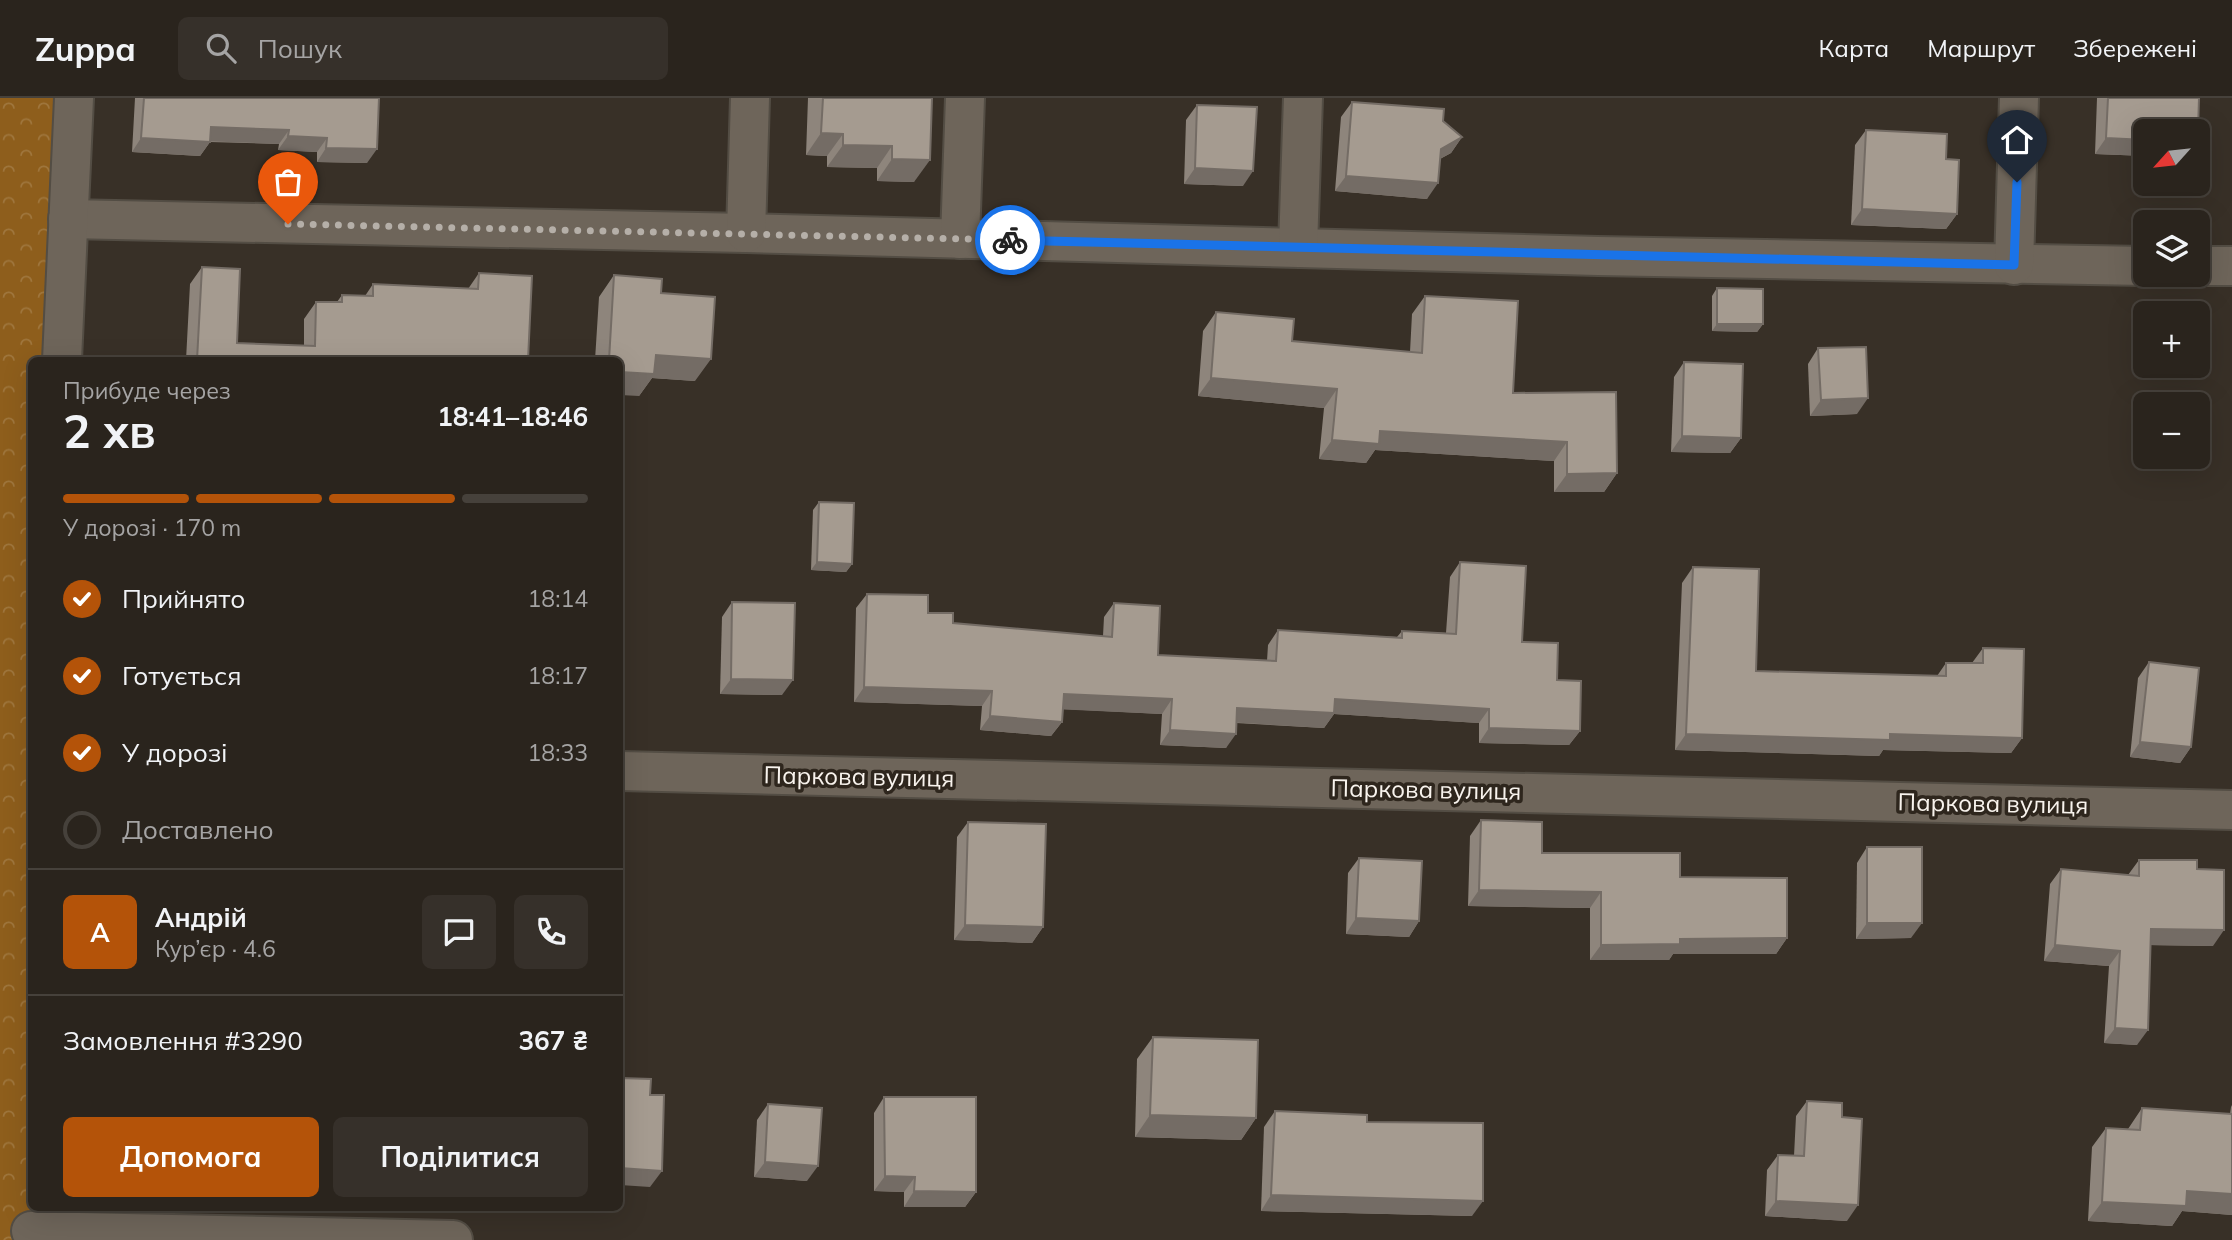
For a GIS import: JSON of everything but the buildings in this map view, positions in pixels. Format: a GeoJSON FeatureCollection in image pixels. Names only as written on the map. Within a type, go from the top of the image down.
{"type":"FeatureCollection","features":[{"type":"Feature","properties":{"kind":"street"},"geometry":{"type":"LineString","coordinates":[[62,357],[74,98]]}},
{"type":"Feature","properties":{"kind":"street"},"geometry":{"type":"LineString","coordinates":[[746,233],[750,98]]}},
{"type":"Feature","properties":{"kind":"street"},"geometry":{"type":"LineString","coordinates":[[960,239],[965,98]]}},
{"type":"Feature","properties":{"kind":"street"},"geometry":{"type":"LineString","coordinates":[[1298,247],[1303,98]]}},
{"type":"Feature","properties":{"kind":"street"},"geometry":{"type":"LineString","coordinates":[[2014,265],[2019,98]]}},
{"type":"Feature","properties":{"kind":"street"},"geometry":{"type":"LineString","coordinates":[[68,219],[2133,266]]}},
{"type":"Feature","properties":{"kind":"street"},"geometry":{"type":"LineString","coordinates":[[2210,266],[2232,266]]}},
{"type":"Feature","properties":{"kind":"street","name":"Паркова вулиця"},"geometry":{"type":"LineString","coordinates":[[623,771],[2232,810]]}},
{"type":"Feature","properties":{"kind":"street"},"geometry":{"type":"LineString","coordinates":[[31,1226],[453,1240]]}},
{"type":"Feature","properties":{"kind":"green space"},"geometry":{"type":"Polygon","coordinates":[[[0,98],[74,98],[62,357],[28,357],[28,1211],[31,1211],[31,1240],[0,1240],[0,98]]]}},
{"type":"Feature","properties":{"kind":"way so far"},"geometry":{"type":"LineString","coordinates":[[288,224],[1010,240]]}},
{"type":"Feature","properties":{"kind":"route"},"geometry":{"type":"LineString","coordinates":[[1010,240],[2014,265],[2017,182]]}}]}
